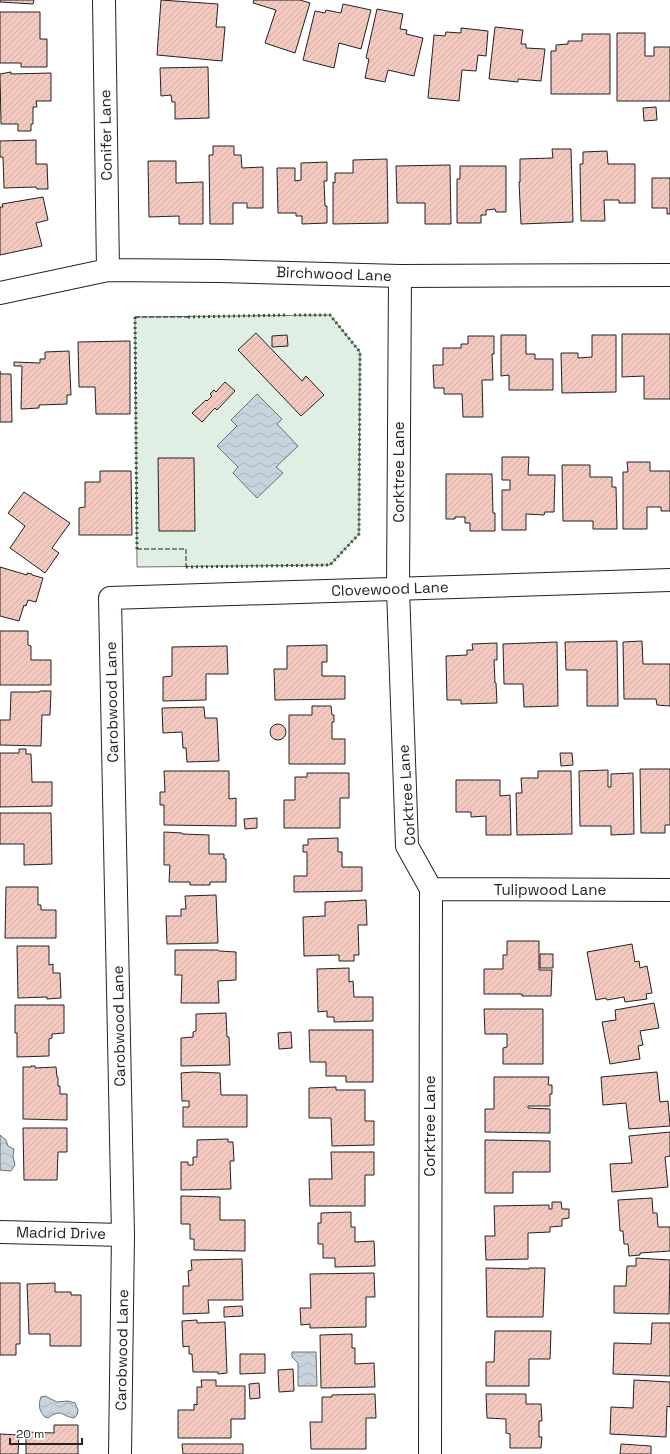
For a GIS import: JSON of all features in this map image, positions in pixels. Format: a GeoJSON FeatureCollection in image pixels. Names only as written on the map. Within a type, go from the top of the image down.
{"type":"FeatureCollection","features":[{"type":"Feature","properties":{"kind":"street","name":"Conifer Lane"},"geometry":{"type":"LineString","coordinates":[[104,0],[108,270]]}},
{"type":"Feature","properties":{"kind":"street","name":"Birchwood Lane"},"geometry":{"type":"LineString","coordinates":[[0,293],[108,270],[220,271],[400,276],[670,275]]}},
{"type":"Feature","properties":{"kind":"street","name":"Corktree Lane"},"geometry":{"type":"LineString","coordinates":[[400,276],[398,589],[407,846],[431,889],[430,1454]]}},
{"type":"Feature","properties":{"kind":"street","name":"Clovewood Lane"},"geometry":{"type":"LineString","coordinates":[[110,598],[670,580]]}},
{"type":"Feature","properties":{"kind":"street","name":"Carobwood Lane"},"geometry":{"type":"LineString","coordinates":[[110,598],[123,1235],[120,1454]]}},
{"type":"Feature","properties":{"kind":"street","name":"Tulipwood Lane"},"geometry":{"type":"LineString","coordinates":[[431,889],[670,890]]}},
{"type":"Feature","properties":{"kind":"street","name":"Madrid Drive"},"geometry":{"type":"LineString","coordinates":[[0,1232],[123,1235]]}},
{"type":"Feature","properties":{"kind":"green space"},"geometry":{"type":"Polygon","coordinates":[[[330,315],[360,352],[359,534],[330,565],[137,567],[135,317],[330,315]]]}},
{"type":"Feature","properties":{"kind":"water"},"geometry":{"type":"Polygon","coordinates":[[[257,394],[282,419],[277,424],[298,446],[276,467],[283,473],[257,498],[233,473],[238,467],[217,446],[237,426],[231,420],[257,394]]]}},
{"type":"Feature","properties":{"kind":"water"},"geometry":{"type":"Polygon","coordinates":[[[0,1135],[6,1140],[8,1146],[14,1149],[13,1156],[15,1165],[11,1171],[0,1170],[0,1135]]]}},
{"type":"Feature","properties":{"kind":"water"},"geometry":{"type":"Polygon","coordinates":[[[292,1352],[316,1352],[317,1386],[298,1386],[298,1363],[292,1357],[292,1352]]]}},
{"type":"Feature","properties":{"kind":"water"},"geometry":{"type":"Polygon","coordinates":[[[45,1396],[57,1402],[68,1401],[75,1403],[78,1410],[77,1415],[74,1418],[59,1413],[48,1418],[45,1417],[40,1410],[39,1405],[41,1397],[45,1396]]]}},
{"type":"Feature","properties":{"kind":"building"},"geometry":{"type":"Polygon","coordinates":[[[0,0],[34,0],[33,4],[0,2],[0,0]]]}},
{"type":"Feature","properties":{"kind":"building"},"geometry":{"type":"Polygon","coordinates":[[[161,0],[218,4],[216,27],[225,27],[222,61],[157,55],[161,0]]]}},
{"type":"Feature","properties":{"kind":"building"},"geometry":{"type":"Polygon","coordinates":[[[254,0],[300,0],[310,3],[295,53],[265,43],[276,10],[253,3],[254,0]]]}},
{"type":"Feature","properties":{"kind":"building"},"geometry":{"type":"Polygon","coordinates":[[[343,4],[371,10],[361,49],[339,43],[334,68],[303,60],[315,11],[325,13],[326,10],[341,13],[343,4]]]}},
{"type":"Feature","properties":{"kind":"building"},"geometry":{"type":"Polygon","coordinates":[[[377,9],[403,14],[400,29],[407,30],[406,34],[423,38],[414,76],[388,70],[385,82],[365,78],[369,59],[366,58],[377,9]]]}},
{"type":"Feature","properties":{"kind":"building"},"geometry":{"type":"Polygon","coordinates":[[[0,12],[40,12],[40,39],[47,39],[47,67],[21,67],[21,63],[0,63],[0,12]]]}},
{"type":"Feature","properties":{"kind":"building"},"geometry":{"type":"Polygon","coordinates":[[[495,27],[523,30],[521,44],[526,44],[526,48],[545,49],[541,81],[518,79],[518,82],[489,79],[495,27]]]}},
{"type":"Feature","properties":{"kind":"building"},"geometry":{"type":"Polygon","coordinates":[[[461,28],[488,31],[486,56],[478,55],[476,71],[462,70],[459,101],[428,98],[434,35],[445,36],[446,32],[461,33],[461,28]]]}},
{"type":"Feature","properties":{"kind":"building"},"geometry":{"type":"Polygon","coordinates":[[[617,33],[645,33],[645,56],[654,56],[654,47],[670,47],[670,101],[617,101],[617,33]]]}},
{"type":"Feature","properties":{"kind":"building"},"geometry":{"type":"Polygon","coordinates":[[[582,34],[610,34],[610,94],[551,94],[551,51],[556,51],[556,45],[568,44],[568,41],[582,41],[582,34]]]}},
{"type":"Feature","properties":{"kind":"building"},"geometry":{"type":"Polygon","coordinates":[[[208,67],[209,118],[175,119],[175,102],[172,102],[171,95],[161,96],[160,68],[208,67]]]}},
{"type":"Feature","properties":{"kind":"building"},"geometry":{"type":"Polygon","coordinates":[[[11,72],[11,74],[51,73],[51,101],[36,101],[37,107],[33,107],[33,124],[31,124],[31,131],[18,131],[18,124],[1,124],[0,74],[11,72]]]}},
{"type":"Feature","properties":{"kind":"building"},"geometry":{"type":"Polygon","coordinates":[[[656,107],[657,120],[644,121],[643,108],[656,107]]]}},
{"type":"Feature","properties":{"kind":"building"},"geometry":{"type":"Polygon","coordinates":[[[36,140],[36,164],[47,164],[48,189],[37,189],[36,187],[4,188],[3,157],[0,157],[0,141],[36,140]]]}},
{"type":"Feature","properties":{"kind":"building"},"geometry":{"type":"Polygon","coordinates":[[[213,146],[234,146],[234,155],[241,155],[242,168],[263,167],[263,208],[247,208],[247,203],[233,203],[233,224],[210,224],[209,155],[213,155],[213,146]]]}},
{"type":"Feature","properties":{"kind":"building"},"geometry":{"type":"Polygon","coordinates":[[[552,149],[571,149],[573,222],[521,224],[519,182],[520,159],[553,158],[552,149]]]}},
{"type":"Feature","properties":{"kind":"building"},"geometry":{"type":"Polygon","coordinates":[[[607,151],[608,164],[635,164],[635,203],[619,203],[619,200],[604,200],[605,221],[581,221],[580,164],[583,164],[583,152],[607,151]]]}},
{"type":"Feature","properties":{"kind":"building"},"geometry":{"type":"Polygon","coordinates":[[[387,159],[388,223],[333,224],[333,182],[335,183],[335,173],[353,173],[353,160],[387,159]]]}},
{"type":"Feature","properties":{"kind":"building"},"geometry":{"type":"Polygon","coordinates":[[[148,161],[176,161],[176,183],[203,182],[203,224],[179,224],[179,216],[149,217],[148,161]]]}},
{"type":"Feature","properties":{"kind":"building"},"geometry":{"type":"Polygon","coordinates":[[[327,162],[327,181],[324,181],[325,206],[327,206],[327,223],[302,224],[302,216],[296,216],[296,213],[278,213],[277,168],[295,168],[295,181],[301,180],[301,163],[327,162]]]}},
{"type":"Feature","properties":{"kind":"building"},"geometry":{"type":"Polygon","coordinates":[[[450,165],[451,224],[425,224],[425,203],[397,203],[396,166],[450,165]]]}},
{"type":"Feature","properties":{"kind":"building"},"geometry":{"type":"Polygon","coordinates":[[[460,166],[506,166],[506,212],[496,212],[495,209],[486,210],[486,215],[481,215],[481,223],[457,223],[457,179],[460,179],[460,166]]]}},
{"type":"Feature","properties":{"kind":"building"},"geometry":{"type":"Polygon","coordinates":[[[652,178],[670,178],[670,214],[667,214],[667,208],[652,208],[652,178]]]}},
{"type":"Feature","properties":{"kind":"building"},"geometry":{"type":"Polygon","coordinates":[[[43,197],[48,220],[36,223],[42,246],[0,255],[0,207],[3,207],[2,204],[43,197]]]}},
{"type":"Feature","properties":{"kind":"building"},"geometry":{"type":"Polygon","coordinates":[[[256,333],[302,381],[306,376],[324,395],[301,416],[238,350],[256,333]]]}},
{"type":"Feature","properties":{"kind":"building"},"geometry":{"type":"Polygon","coordinates":[[[622,334],[670,334],[670,399],[644,399],[644,376],[622,377],[622,334]]]}},
{"type":"Feature","properties":{"kind":"building"},"geometry":{"type":"Polygon","coordinates":[[[287,335],[288,346],[272,347],[272,336],[287,335]]]}},
{"type":"Feature","properties":{"kind":"building"},"geometry":{"type":"Polygon","coordinates":[[[501,335],[526,335],[526,354],[535,354],[535,359],[553,359],[553,390],[509,390],[509,375],[501,376],[501,335]]]}},
{"type":"Feature","properties":{"kind":"building"},"geometry":{"type":"Polygon","coordinates":[[[592,335],[616,335],[616,392],[562,393],[561,353],[578,353],[578,358],[592,357],[592,335]]]}},
{"type":"Feature","properties":{"kind":"building"},"geometry":{"type":"Polygon","coordinates":[[[468,336],[494,336],[494,354],[492,354],[493,380],[482,380],[483,417],[463,417],[462,394],[444,394],[444,388],[434,388],[433,365],[443,365],[443,348],[461,348],[461,344],[468,344],[468,336]]]}},
{"type":"Feature","properties":{"kind":"building"},"geometry":{"type":"Polygon","coordinates":[[[130,341],[130,414],[96,414],[95,387],[79,387],[78,342],[130,341]]]}},
{"type":"Feature","properties":{"kind":"building"},"geometry":{"type":"Polygon","coordinates":[[[69,351],[71,395],[67,395],[67,404],[39,405],[39,408],[21,409],[22,366],[14,366],[14,362],[40,363],[40,359],[45,359],[45,352],[69,351]]]}},
{"type":"Feature","properties":{"kind":"building"},"geometry":{"type":"Polygon","coordinates":[[[0,374],[11,374],[12,422],[0,422],[0,374]]]}},
{"type":"Feature","properties":{"kind":"building"},"geometry":{"type":"Polygon","coordinates":[[[225,382],[235,391],[217,410],[215,408],[202,422],[192,413],[212,396],[210,394],[214,390],[216,392],[225,382]]]}},
{"type":"Feature","properties":{"kind":"building"},"geometry":{"type":"Polygon","coordinates":[[[502,457],[529,457],[528,475],[555,475],[554,512],[545,512],[544,515],[526,514],[526,530],[502,530],[502,490],[510,490],[510,480],[502,480],[502,457]]]}},
{"type":"Feature","properties":{"kind":"building"},"geometry":{"type":"Polygon","coordinates":[[[158,458],[194,458],[195,531],[159,531],[158,458]]]}},
{"type":"Feature","properties":{"kind":"building"},"geometry":{"type":"Polygon","coordinates":[[[627,462],[650,462],[650,471],[670,471],[670,511],[661,511],[661,507],[647,507],[647,529],[623,529],[623,472],[628,472],[627,462]]]}},
{"type":"Feature","properties":{"kind":"building"},"geometry":{"type":"Polygon","coordinates":[[[562,465],[590,465],[590,477],[612,477],[612,487],[616,487],[617,529],[593,529],[593,521],[563,521],[562,465]]]}},
{"type":"Feature","properties":{"kind":"building"},"geometry":{"type":"Polygon","coordinates":[[[100,471],[131,471],[132,535],[79,535],[79,508],[85,507],[85,482],[100,482],[100,471]]]}},
{"type":"Feature","properties":{"kind":"building"},"geometry":{"type":"Polygon","coordinates":[[[446,474],[492,474],[495,531],[470,531],[470,523],[465,523],[465,517],[446,519],[446,474]]]}},
{"type":"Feature","properties":{"kind":"building"},"geometry":{"type":"Polygon","coordinates":[[[24,492],[70,523],[52,548],[59,553],[45,573],[10,548],[25,526],[8,513],[24,492]]]}},
{"type":"Feature","properties":{"kind":"building"},"geometry":{"type":"Polygon","coordinates":[[[0,567],[43,578],[36,602],[28,600],[26,606],[24,605],[19,621],[0,616],[0,567]]]}},
{"type":"Feature","properties":{"kind":"building"},"geometry":{"type":"Polygon","coordinates":[[[0,631],[28,631],[28,645],[31,646],[31,660],[51,660],[51,685],[0,685],[0,631]]]}},
{"type":"Feature","properties":{"kind":"building"},"geometry":{"type":"Polygon","coordinates":[[[617,641],[618,706],[587,706],[587,670],[566,670],[565,642],[617,641]]]}},
{"type":"Feature","properties":{"kind":"building"},"geometry":{"type":"Polygon","coordinates":[[[642,641],[643,664],[670,664],[670,706],[657,705],[656,699],[624,699],[623,642],[642,641]]]}},
{"type":"Feature","properties":{"kind":"building"},"geometry":{"type":"Polygon","coordinates":[[[557,642],[558,706],[524,707],[523,684],[504,684],[503,644],[557,642]]]}},
{"type":"Feature","properties":{"kind":"building"},"geometry":{"type":"Polygon","coordinates":[[[497,643],[497,660],[494,660],[497,703],[461,704],[461,700],[447,700],[446,656],[467,655],[467,650],[473,650],[472,644],[497,643]]]}},
{"type":"Feature","properties":{"kind":"building"},"geometry":{"type":"Polygon","coordinates":[[[327,645],[327,662],[322,662],[322,676],[345,676],[345,699],[275,700],[274,669],[287,669],[287,646],[327,645]]]}},
{"type":"Feature","properties":{"kind":"building"},"geometry":{"type":"Polygon","coordinates":[[[227,646],[228,674],[206,674],[206,700],[163,701],[163,677],[172,676],[172,647],[227,646]]]}},
{"type":"Feature","properties":{"kind":"building"},"geometry":{"type":"Polygon","coordinates":[[[51,691],[50,715],[42,715],[41,746],[0,745],[0,720],[10,720],[11,692],[51,691]]]}},
{"type":"Feature","properties":{"kind":"building"},"geometry":{"type":"Polygon","coordinates":[[[312,706],[331,706],[332,715],[334,715],[334,722],[332,722],[332,739],[345,739],[345,764],[289,764],[289,715],[312,715],[312,706]]]}},
{"type":"Feature","properties":{"kind":"building"},"geometry":{"type":"Polygon","coordinates":[[[204,707],[205,718],[217,718],[219,761],[187,762],[186,748],[183,748],[182,732],[163,733],[162,708],[204,707]]]}},
{"type":"Feature","properties":{"kind":"building"},"geometry":{"type":"Polygon","coordinates":[[[278,724],[284,726],[286,732],[284,738],[278,740],[272,738],[270,732],[272,726],[278,724]]]}},
{"type":"Feature","properties":{"kind":"building"},"geometry":{"type":"Polygon","coordinates":[[[19,749],[26,749],[26,754],[31,754],[32,782],[52,782],[52,806],[0,807],[0,753],[19,753],[19,749]]]}},
{"type":"Feature","properties":{"kind":"building"},"geometry":{"type":"Polygon","coordinates":[[[560,753],[572,753],[573,765],[561,766],[560,753]]]}},
{"type":"Feature","properties":{"kind":"building"},"geometry":{"type":"Polygon","coordinates":[[[640,769],[670,769],[670,825],[665,825],[665,833],[641,833],[640,769]]]}},
{"type":"Feature","properties":{"kind":"building"},"geometry":{"type":"Polygon","coordinates":[[[608,770],[608,787],[611,787],[611,774],[633,773],[634,834],[611,835],[611,826],[580,826],[579,771],[608,770]]]}},
{"type":"Feature","properties":{"kind":"building"},"geometry":{"type":"Polygon","coordinates":[[[164,771],[229,771],[229,799],[236,798],[236,826],[164,825],[164,805],[160,805],[160,792],[165,792],[164,771]]]}},
{"type":"Feature","properties":{"kind":"building"},"geometry":{"type":"Polygon","coordinates":[[[538,771],[571,771],[572,834],[517,835],[516,793],[522,793],[521,778],[538,778],[538,771]]]}},
{"type":"Feature","properties":{"kind":"building"},"geometry":{"type":"Polygon","coordinates":[[[307,773],[349,773],[349,798],[340,798],[340,828],[284,828],[284,800],[295,800],[295,777],[307,777],[307,773]]]}},
{"type":"Feature","properties":{"kind":"building"},"geometry":{"type":"Polygon","coordinates":[[[456,780],[500,780],[500,796],[510,795],[511,835],[486,835],[486,816],[471,817],[471,812],[456,812],[456,780]]]}},
{"type":"Feature","properties":{"kind":"building"},"geometry":{"type":"Polygon","coordinates":[[[0,813],[51,813],[52,864],[24,865],[24,844],[0,844],[0,813]]]}},
{"type":"Feature","properties":{"kind":"building"},"geometry":{"type":"Polygon","coordinates":[[[257,818],[257,828],[245,829],[244,819],[257,818]]]}},
{"type":"Feature","properties":{"kind":"building"},"geometry":{"type":"Polygon","coordinates":[[[164,832],[209,835],[209,854],[224,854],[224,859],[226,859],[226,882],[210,882],[210,885],[190,885],[190,882],[169,882],[170,865],[164,865],[164,832]]]}},
{"type":"Feature","properties":{"kind":"building"},"geometry":{"type":"Polygon","coordinates":[[[338,838],[338,852],[342,852],[342,867],[362,867],[362,891],[294,892],[294,876],[307,876],[307,852],[303,852],[303,845],[308,845],[308,839],[338,838]]]}},
{"type":"Feature","properties":{"kind":"building"},"geometry":{"type":"Polygon","coordinates":[[[6,887],[38,887],[38,905],[41,905],[41,910],[56,910],[56,938],[5,938],[6,887]]]}},
{"type":"Feature","properties":{"kind":"building"},"geometry":{"type":"Polygon","coordinates":[[[216,895],[218,943],[167,944],[166,916],[181,916],[181,909],[186,909],[185,896],[216,895]]]}},
{"type":"Feature","properties":{"kind":"building"},"geometry":{"type":"Polygon","coordinates":[[[366,900],[367,925],[358,925],[359,955],[354,955],[354,961],[339,961],[339,955],[304,956],[303,917],[325,916],[325,902],[366,900]]]}},
{"type":"Feature","properties":{"kind":"building"},"geometry":{"type":"Polygon","coordinates":[[[507,941],[539,941],[539,970],[552,970],[551,996],[484,994],[484,969],[503,969],[503,955],[507,955],[507,941]]]}},
{"type":"Feature","properties":{"kind":"building"},"geometry":{"type":"Polygon","coordinates":[[[632,944],[635,962],[639,961],[640,968],[647,966],[652,993],[646,994],[647,999],[625,1002],[624,997],[596,1000],[587,952],[632,944]]]}},
{"type":"Feature","properties":{"kind":"building"},"geometry":{"type":"Polygon","coordinates":[[[17,946],[49,946],[49,965],[53,964],[53,973],[60,973],[61,998],[18,998],[17,946]]]}},
{"type":"Feature","properties":{"kind":"building"},"geometry":{"type":"Polygon","coordinates":[[[175,950],[218,950],[236,952],[236,980],[218,981],[219,1003],[181,1003],[182,975],[175,975],[175,950]]]}},
{"type":"Feature","properties":{"kind":"building"},"geometry":{"type":"Polygon","coordinates":[[[540,954],[553,954],[553,968],[540,968],[540,954]]]}},
{"type":"Feature","properties":{"kind":"building"},"geometry":{"type":"Polygon","coordinates":[[[349,968],[349,982],[353,981],[354,997],[373,997],[373,1021],[334,1022],[334,1017],[327,1017],[327,1011],[318,1012],[317,969],[349,968]]]}},
{"type":"Feature","properties":{"kind":"building"},"geometry":{"type":"Polygon","coordinates":[[[654,1003],[659,1028],[640,1031],[643,1045],[638,1046],[640,1059],[610,1064],[602,1022],[616,1020],[615,1010],[654,1003]]]}},
{"type":"Feature","properties":{"kind":"building"},"geometry":{"type":"Polygon","coordinates":[[[15,1005],[64,1005],[64,1033],[52,1034],[52,1038],[49,1039],[49,1056],[17,1057],[15,1005]]]}},
{"type":"Feature","properties":{"kind":"building"},"geometry":{"type":"Polygon","coordinates":[[[484,1009],[543,1009],[543,1064],[503,1064],[503,1048],[507,1047],[507,1034],[485,1034],[484,1009]]]}},
{"type":"Feature","properties":{"kind":"building"},"geometry":{"type":"Polygon","coordinates":[[[226,1013],[230,1065],[181,1066],[181,1038],[193,1037],[193,1032],[196,1031],[196,1014],[226,1013]]]}},
{"type":"Feature","properties":{"kind":"building"},"geometry":{"type":"Polygon","coordinates":[[[309,1030],[373,1030],[373,1082],[346,1082],[346,1076],[326,1076],[326,1062],[310,1062],[309,1030]]]}},
{"type":"Feature","properties":{"kind":"building"},"geometry":{"type":"Polygon","coordinates":[[[291,1032],[292,1048],[279,1049],[278,1033],[291,1032]]]}},
{"type":"Feature","properties":{"kind":"building"},"geometry":{"type":"Polygon","coordinates":[[[35,1066],[35,1068],[56,1067],[60,1094],[67,1094],[67,1120],[23,1119],[23,1067],[35,1066]]]}},
{"type":"Feature","properties":{"kind":"building"},"geometry":{"type":"Polygon","coordinates":[[[657,1072],[660,1102],[668,1101],[670,1126],[629,1129],[626,1103],[603,1105],[601,1077],[657,1072]]]}},
{"type":"Feature","properties":{"kind":"building"},"geometry":{"type":"Polygon","coordinates":[[[181,1073],[220,1073],[221,1095],[247,1095],[247,1127],[183,1127],[183,1107],[189,1107],[189,1101],[182,1101],[181,1073]]]}},
{"type":"Feature","properties":{"kind":"building"},"geometry":{"type":"Polygon","coordinates":[[[494,1077],[549,1077],[548,1085],[552,1085],[550,1106],[528,1106],[528,1108],[550,1109],[550,1133],[485,1132],[485,1109],[494,1109],[494,1077]]]}},
{"type":"Feature","properties":{"kind":"building"},"geometry":{"type":"Polygon","coordinates":[[[336,1087],[336,1090],[365,1090],[365,1121],[374,1121],[374,1145],[332,1146],[331,1118],[309,1118],[309,1088],[336,1087]]]}},
{"type":"Feature","properties":{"kind":"building"},"geometry":{"type":"Polygon","coordinates":[[[23,1128],[67,1128],[67,1152],[58,1152],[57,1180],[24,1180],[23,1128]]]}},
{"type":"Feature","properties":{"kind":"building"},"geometry":{"type":"Polygon","coordinates":[[[670,1132],[670,1156],[665,1157],[668,1187],[612,1192],[610,1164],[632,1163],[629,1136],[670,1132]]]}},
{"type":"Feature","properties":{"kind":"building"},"geometry":{"type":"Polygon","coordinates":[[[228,1139],[228,1142],[233,1142],[234,1161],[230,1161],[231,1189],[181,1190],[181,1162],[188,1162],[188,1165],[193,1165],[193,1157],[197,1157],[197,1140],[228,1139]]]}},
{"type":"Feature","properties":{"kind":"building"},"geometry":{"type":"Polygon","coordinates":[[[485,1140],[550,1141],[550,1172],[513,1172],[513,1193],[485,1193],[485,1140]]]}},
{"type":"Feature","properties":{"kind":"building"},"geometry":{"type":"Polygon","coordinates":[[[331,1152],[374,1152],[374,1175],[365,1175],[365,1206],[310,1206],[309,1179],[332,1179],[331,1152]]]}},
{"type":"Feature","properties":{"kind":"building"},"geometry":{"type":"Polygon","coordinates":[[[181,1196],[220,1197],[220,1220],[245,1220],[245,1251],[194,1250],[194,1239],[190,1239],[190,1224],[181,1224],[181,1196]]]}},
{"type":"Feature","properties":{"kind":"building"},"geometry":{"type":"Polygon","coordinates":[[[652,1198],[653,1213],[657,1213],[658,1227],[670,1227],[670,1251],[640,1253],[640,1255],[629,1256],[628,1244],[624,1244],[623,1231],[620,1231],[618,1200],[652,1198]]]}},
{"type":"Feature","properties":{"kind":"building"},"geometry":{"type":"Polygon","coordinates":[[[552,1202],[561,1202],[562,1209],[569,1209],[569,1218],[562,1219],[562,1226],[550,1227],[550,1232],[528,1233],[528,1259],[486,1260],[485,1236],[495,1236],[494,1206],[549,1205],[549,1209],[552,1209],[552,1202]]]}},
{"type":"Feature","properties":{"kind":"building"},"geometry":{"type":"Polygon","coordinates":[[[351,1212],[351,1227],[355,1227],[355,1242],[374,1241],[375,1266],[335,1267],[335,1258],[323,1258],[323,1244],[318,1244],[318,1223],[321,1223],[321,1213],[351,1212]]]}},
{"type":"Feature","properties":{"kind":"building"},"geometry":{"type":"Polygon","coordinates":[[[636,1258],[670,1260],[669,1314],[614,1313],[614,1286],[626,1286],[627,1266],[636,1266],[636,1258]]]}},
{"type":"Feature","properties":{"kind":"building"},"geometry":{"type":"Polygon","coordinates":[[[242,1259],[243,1300],[208,1300],[209,1313],[183,1314],[183,1286],[189,1286],[188,1271],[192,1270],[191,1260],[242,1259]]]}},
{"type":"Feature","properties":{"kind":"building"},"geometry":{"type":"Polygon","coordinates":[[[486,1268],[545,1268],[543,1317],[487,1317],[486,1268]]]}},
{"type":"Feature","properties":{"kind":"building"},"geometry":{"type":"Polygon","coordinates":[[[374,1273],[375,1297],[366,1297],[366,1327],[310,1328],[310,1324],[301,1325],[300,1308],[311,1308],[310,1274],[374,1273]]]}},
{"type":"Feature","properties":{"kind":"building"},"geometry":{"type":"Polygon","coordinates":[[[0,1283],[20,1283],[20,1344],[16,1344],[16,1355],[0,1355],[0,1283]]]}},
{"type":"Feature","properties":{"kind":"building"},"geometry":{"type":"Polygon","coordinates":[[[55,1283],[55,1292],[71,1292],[71,1295],[81,1295],[81,1346],[50,1346],[50,1334],[29,1334],[27,1284],[55,1283]]]}},
{"type":"Feature","properties":{"kind":"building"},"geometry":{"type":"Polygon","coordinates":[[[242,1306],[243,1316],[224,1317],[224,1307],[242,1306]]]}},
{"type":"Feature","properties":{"kind":"building"},"geometry":{"type":"Polygon","coordinates":[[[197,1320],[197,1323],[225,1322],[227,1373],[218,1374],[218,1372],[193,1372],[192,1354],[189,1354],[189,1346],[183,1347],[182,1321],[197,1320]]]}},
{"type":"Feature","properties":{"kind":"building"},"geometry":{"type":"Polygon","coordinates":[[[652,1323],[670,1323],[670,1376],[613,1374],[614,1343],[651,1344],[652,1323]]]}},
{"type":"Feature","properties":{"kind":"building"},"geometry":{"type":"Polygon","coordinates":[[[495,1331],[551,1331],[550,1359],[529,1359],[529,1386],[486,1386],[486,1362],[494,1362],[495,1331]]]}},
{"type":"Feature","properties":{"kind":"building"},"geometry":{"type":"Polygon","coordinates":[[[352,1334],[352,1348],[355,1348],[355,1364],[374,1363],[375,1387],[321,1388],[320,1335],[352,1334]]]}},
{"type":"Feature","properties":{"kind":"building"},"geometry":{"type":"Polygon","coordinates":[[[240,1354],[265,1354],[265,1373],[240,1374],[240,1354]]]}},
{"type":"Feature","properties":{"kind":"building"},"geometry":{"type":"Polygon","coordinates":[[[293,1369],[294,1391],[279,1392],[278,1370],[293,1369]]]}},
{"type":"Feature","properties":{"kind":"building"},"geometry":{"type":"Polygon","coordinates":[[[201,1380],[216,1380],[216,1386],[245,1386],[245,1419],[231,1419],[231,1438],[178,1438],[178,1410],[194,1410],[194,1404],[197,1405],[197,1387],[202,1387],[201,1380]]]}},
{"type":"Feature","properties":{"kind":"building"},"geometry":{"type":"Polygon","coordinates":[[[634,1380],[670,1382],[670,1407],[667,1406],[666,1437],[610,1434],[611,1407],[633,1408],[634,1380]]]}},
{"type":"Feature","properties":{"kind":"building"},"geometry":{"type":"Polygon","coordinates":[[[259,1383],[260,1398],[250,1399],[249,1384],[259,1383]]]}},
{"type":"Feature","properties":{"kind":"building"},"geometry":{"type":"Polygon","coordinates":[[[375,1394],[376,1418],[366,1418],[366,1449],[311,1449],[310,1422],[322,1422],[322,1397],[332,1397],[332,1395],[375,1394]]]}},
{"type":"Feature","properties":{"kind":"building"},"geometry":{"type":"Polygon","coordinates":[[[486,1394],[526,1394],[526,1404],[541,1404],[542,1421],[539,1421],[539,1437],[542,1437],[541,1448],[510,1448],[510,1434],[506,1433],[506,1419],[487,1418],[486,1394]]]}},
{"type":"Feature","properties":{"kind":"building"},"geometry":{"type":"Polygon","coordinates":[[[54,1425],[78,1425],[78,1454],[26,1454],[26,1432],[54,1433],[54,1425]]]}},
{"type":"Feature","properties":{"kind":"building"},"geometry":{"type":"Polygon","coordinates":[[[0,1434],[19,1435],[18,1454],[0,1454],[0,1434]]]}},
{"type":"Feature","properties":{"kind":"building"},"geometry":{"type":"Polygon","coordinates":[[[182,1444],[243,1444],[243,1454],[183,1454],[182,1444]]]}},
{"type":"Feature","properties":{"kind":"building"},"geometry":{"type":"Polygon","coordinates":[[[621,1444],[651,1446],[651,1454],[620,1454],[621,1444]]]}},
{"type":"Feature","properties":{"kind":"hedge"},"geometry":{"type":"LineString","coordinates":[[188,317],[285,315]]}},
{"type":"Feature","properties":{"kind":"hedge"},"geometry":{"type":"LineString","coordinates":[[186,567],[330,565],[359,534],[360,352],[330,315],[294,315]]}},
{"type":"Feature","properties":{"kind":"hedge"},"geometry":{"type":"LineString","coordinates":[[135,317],[137,549]]}},
{"type":"Feature","properties":{"kind":"fence"},"geometry":{"type":"LineString","coordinates":[[135,317],[188,317]]}},
{"type":"Feature","properties":{"kind":"fence"},"geometry":{"type":"LineString","coordinates":[[137,549],[186,549],[186,567]]}}]}
